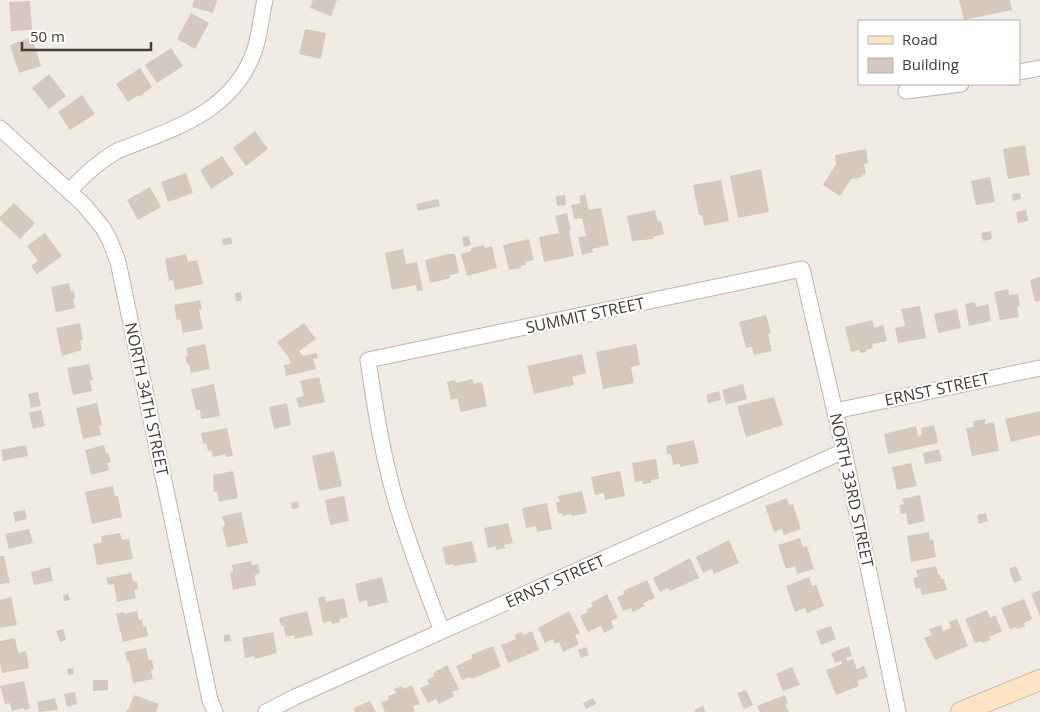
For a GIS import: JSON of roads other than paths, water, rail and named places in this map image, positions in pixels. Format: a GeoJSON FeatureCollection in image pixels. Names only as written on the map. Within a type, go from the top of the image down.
{"type":"FeatureCollection","features":[{"type":"Feature","properties":{"kind":"main road"},"geometry":{"type":"LineString","coordinates":[[972,710],[1040,680]]}},
{"type":"Feature","properties":{"kind":"street"},"geometry":{"type":"LineString","coordinates":[[69,192],[86,173],[111,154],[189,122],[217,104],[233,88],[250,60],[258,36],[265,0]]}},
{"type":"Feature","properties":{"kind":"street"},"geometry":{"type":"LineString","coordinates":[[1020,72],[1040,68]]}},
{"type":"Feature","properties":{"kind":"street"},"geometry":{"type":"LineString","coordinates":[[906,91],[953,85]]}},
{"type":"Feature","properties":{"kind":"street","name":"NORTH 34TH STREET"},"geometry":{"type":"LineString","coordinates":[[0,128],[84,205],[103,228],[118,262],[210,700],[215,712]]}},
{"type":"Feature","properties":{"kind":"street","name":"SUMMIT STREET"},"geometry":{"type":"LineString","coordinates":[[442,631],[409,544],[395,497],[380,437],[368,360],[802,269]]}},
{"type":"Feature","properties":{"kind":"street","name":"NORTH 33RD STREET"},"geometry":{"type":"LineString","coordinates":[[802,269],[844,451],[898,712]]}},
{"type":"Feature","properties":{"kind":"street","name":"ERNST STREET"},"geometry":{"type":"LineString","coordinates":[[835,411],[1040,368]]}},
{"type":"Feature","properties":{"kind":"street","name":"ERNST STREET"},"geometry":{"type":"LineString","coordinates":[[266,712],[295,697],[844,451]]}}]}
